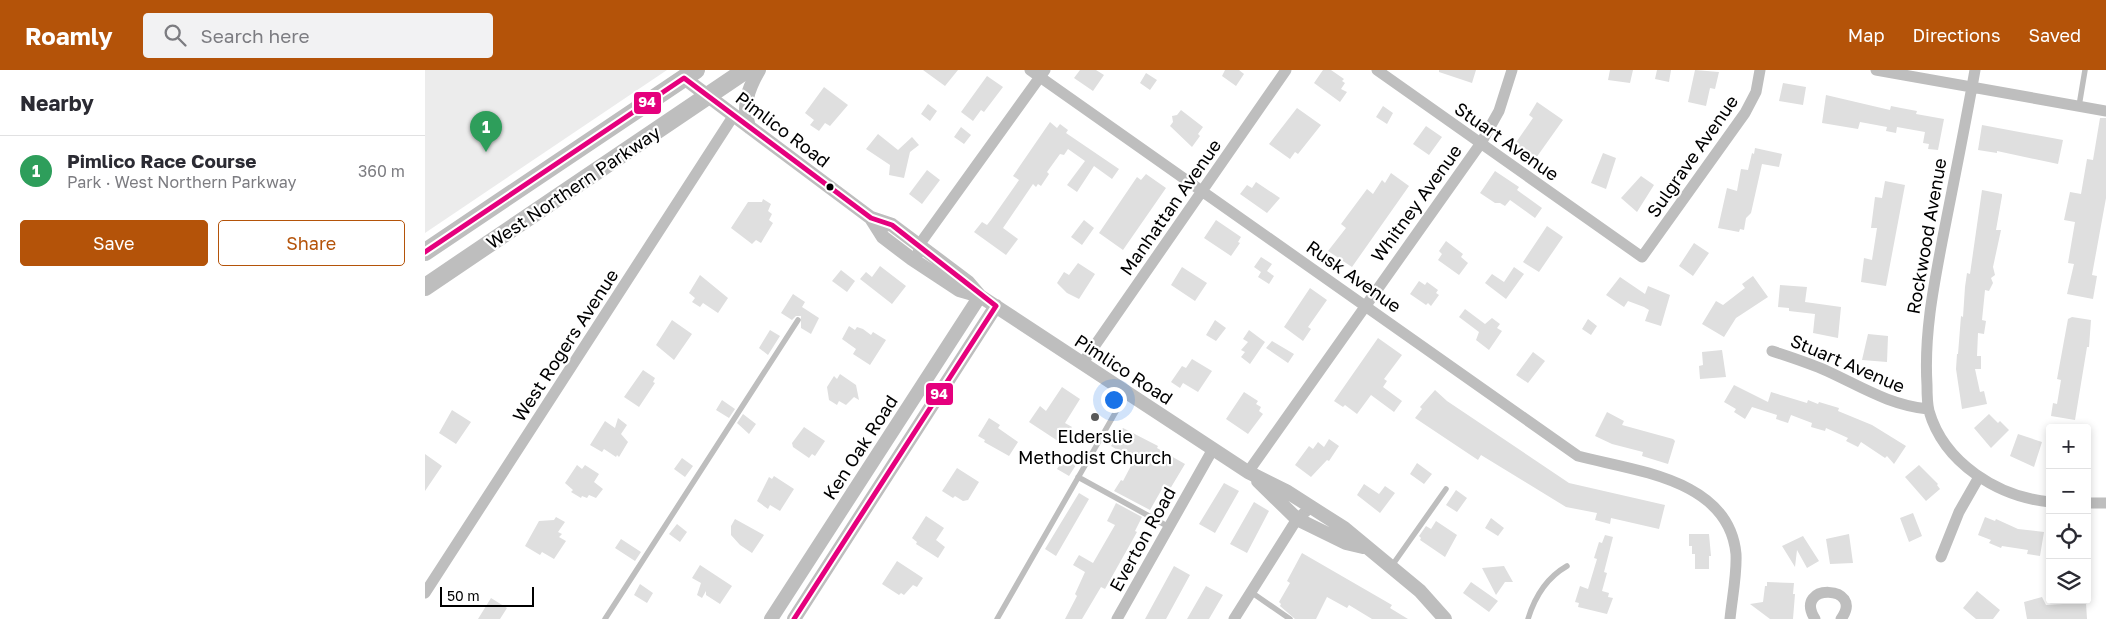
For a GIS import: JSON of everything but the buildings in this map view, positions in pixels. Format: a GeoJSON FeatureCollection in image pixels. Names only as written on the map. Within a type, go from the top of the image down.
{"type":"FeatureCollection","features":[{"type":"Feature","properties":{"kind":"main road","name":"West Northern Parkway"},"geometry":{"type":"LineString","coordinates":[[425,287],[746,70]]}},
{"type":"Feature","properties":{"kind":"main road","name":"West Northern Parkway"},"geometry":{"type":"LineString","coordinates":[[425,252],[685,73]]}},
{"type":"Feature","properties":{"kind":"street"},"geometry":{"type":"LineString","coordinates":[[749,127],[745,101],[750,86],[759,70]]}},
{"type":"Feature","properties":{"kind":"street","name":"Manhattan Avenue"},"geometry":{"type":"LineString","coordinates":[[1082,364],[1287,70]]}},
{"type":"Feature","properties":{"kind":"street","name":"Stuart Avenue"},"geometry":{"type":"LineString","coordinates":[[1377,70],[1642,257]]}},
{"type":"Feature","properties":{"kind":"street","name":"Whitney Avenue"},"geometry":{"type":"LineString","coordinates":[[1248,472],[1481,143],[1499,111],[1512,70]]}},
{"type":"Feature","properties":{"kind":"street","name":"Sulgrave Avenue"},"geometry":{"type":"LineString","coordinates":[[1642,257],[1745,112],[1756,92],[1760,70]]}},
{"type":"Feature","properties":{"kind":"street"},"geometry":{"type":"LineString","coordinates":[[1876,70],[2106,111]]}},
{"type":"Feature","properties":{"kind":"street","name":"Rockwood Avenue"},"geometry":{"type":"LineString","coordinates":[[1929,409],[1926,367],[1930,306],[1975,70]]}},
{"type":"Feature","properties":{"kind":"street"},"geometry":{"type":"LineString","coordinates":[[919,263],[919,245],[1038,72]]}},
{"type":"Feature","properties":{"kind":"street","name":"Rusk Avenue"},"geometry":{"type":"LineString","coordinates":[[1038,72],[1578,456],[1671,480],[1691,488],[1707,500],[1724,518],[1729,528],[1736,556],[1730,619]]}},
{"type":"Feature","properties":{"kind":"street","name":"Pimlico Road"},"geometry":{"type":"LineString","coordinates":[[685,73],[708,96],[749,127],[871,218],[892,225],[968,282],[980,296]]}},
{"type":"Feature","properties":{"kind":"street","name":"West Rogers Avenue"},"geometry":{"type":"LineString","coordinates":[[425,593],[734,115]]}},
{"type":"Feature","properties":{"kind":"street","name":"Pimlico Road"},"geometry":{"type":"LineString","coordinates":[[871,218],[883,237],[959,290],[980,296],[1213,450],[1248,472],[1286,491],[1344,528],[1421,591],[1445,619]]}},
{"type":"Feature","properties":{"kind":"street","name":"Ken Oak Road"},"geometry":{"type":"LineString","coordinates":[[771,619],[980,296]]}},
{"type":"Feature","properties":{"kind":"street"},"geometry":{"type":"LineString","coordinates":[[794,619],[996,306]]}},
{"type":"Feature","properties":{"kind":"street","name":"Stuart Avenue"},"geometry":{"type":"LineString","coordinates":[[1772,351],[1825,370],[1892,402],[1904,406],[1929,409]]}},
{"type":"Feature","properties":{"kind":"street"},"geometry":{"type":"LineString","coordinates":[[1929,409],[1934,426],[1943,440],[1955,455],[1979,477],[2025,497],[2046,501]]}},
{"type":"Feature","properties":{"kind":"street","name":"Everton Road"},"geometry":{"type":"LineString","coordinates":[[1117,619],[1213,450]]}},
{"type":"Feature","properties":{"kind":"street","name":"Pimlico Road"},"geometry":{"type":"LineString","coordinates":[[1248,472],[1297,518],[1346,543],[1367,548]]}},
{"type":"Feature","properties":{"kind":"street"},"geometry":{"type":"LineString","coordinates":[[1941,557],[1959,512],[1979,477]]}},
{"type":"Feature","properties":{"kind":"street"},"geometry":{"type":"LineString","coordinates":[[2091,503],[2106,503]]}},
{"type":"Feature","properties":{"kind":"street"},"geometry":{"type":"LineString","coordinates":[[1234,619],[1297,518],[1311,507]]}},
{"type":"Feature","properties":{"kind":"street"},"geometry":{"type":"LineString","coordinates":[[1815,619],[1811,610],[1813,600],[1817,595],[1826,591],[1839,594],[1844,601],[1844,614],[1841,619]]}},
{"type":"Feature","properties":{"kind":"lane"},"geometry":{"type":"LineString","coordinates":[[2079,106],[2085,70]]}},
{"type":"Feature","properties":{"kind":"lane"},"geometry":{"type":"LineString","coordinates":[[605,619],[798,320]]}},
{"type":"Feature","properties":{"kind":"lane"},"geometry":{"type":"LineString","coordinates":[[997,619],[1126,394]]}},
{"type":"Feature","properties":{"kind":"lane"},"geometry":{"type":"LineString","coordinates":[[1078,477],[1169,527]]}},
{"type":"Feature","properties":{"kind":"lane"},"geometry":{"type":"LineString","coordinates":[[1391,568],[1446,489]]}},
{"type":"Feature","properties":{"kind":"lane"},"geometry":{"type":"LineString","coordinates":[[1528,619],[1535,598],[1554,573],[1567,566]]}},
{"type":"Feature","properties":{"kind":"lane"},"geometry":{"type":"LineString","coordinates":[[1250,591],[1290,619]]}},
{"type":"Feature","properties":{"kind":"shaded area"},"geometry":{"type":"Polygon","coordinates":[[[425,70],[667,70],[425,233],[425,70]]]}},
{"type":"Feature","properties":{"kind":"transit line","name":"94"},"geometry":{"type":"LineString","coordinates":[[425,252],[684,78],[871,218],[892,225],[996,306],[794,619]]}},
{"type":"Feature","properties":{"kind":"place","name":"Pimlico Race Course"},"geometry":{"type":"Point","coordinates":[486,152]}},
{"type":"Feature","properties":{"kind":"place","name":"Elderslie Methodist Church"},"geometry":{"type":"Point","coordinates":[1095,417]}}]}
